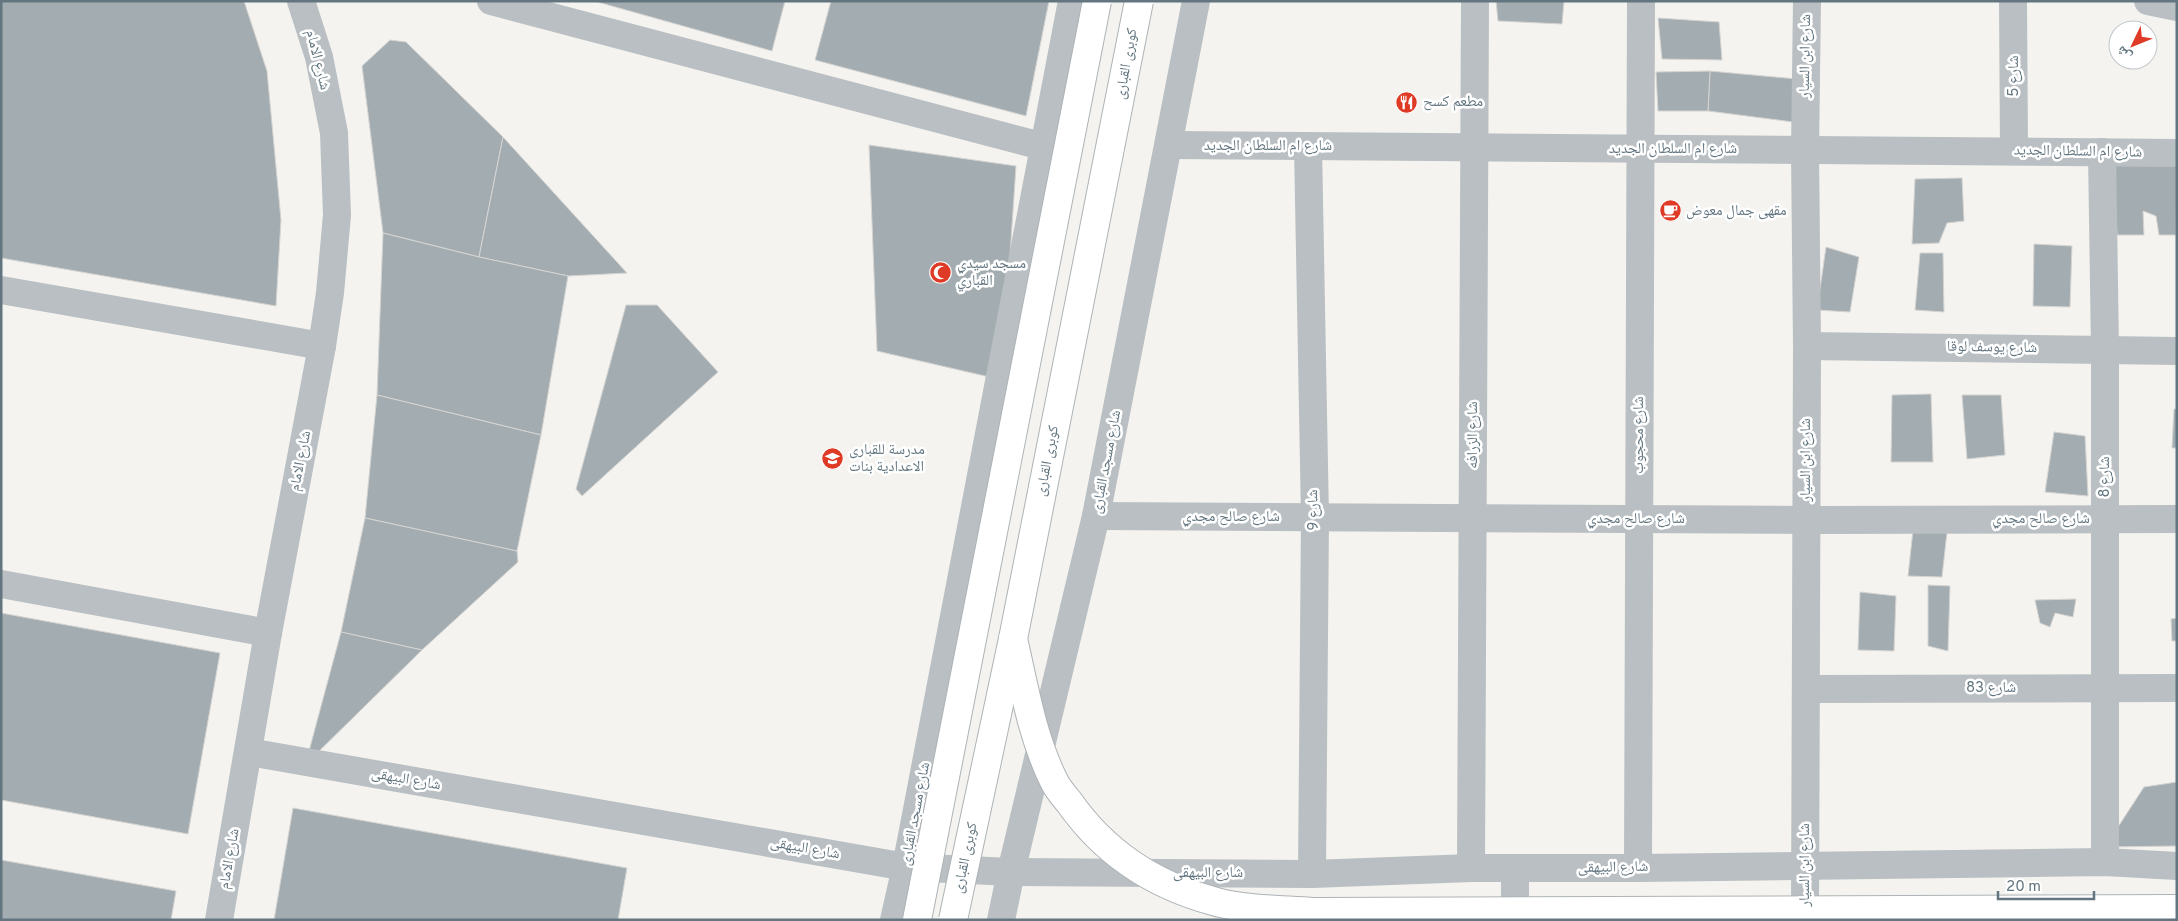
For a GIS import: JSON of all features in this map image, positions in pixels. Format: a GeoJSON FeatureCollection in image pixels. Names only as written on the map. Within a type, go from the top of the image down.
{"type":"FeatureCollection","features":[{"type":"Feature","properties":{"kind":"main road"},"geometry":{"type":"LineString","coordinates":[[917,920],[1097,1]]}},
{"type":"Feature","properties":{"kind":"main road","name":"كوبرى القبارى"},"geometry":{"type":"LineString","coordinates":[[953,920],[1013,639],[1139,1]]}},
{"type":"Feature","properties":{"kind":"main road"},"geometry":{"type":"LineString","coordinates":[[1013,639],[1031,716],[1054,782],[1084,824],[1122,858],[1166,885],[1214,902],[1265,909],[1318,912],[2177,909]]}},
{"type":"Feature","properties":{"kind":"street","name":"شارع الامام"},"geometry":{"type":"LineString","coordinates":[[219,920],[268,633],[322,346],[330,293],[337,215],[334,133],[319,57],[301,1]]}},
{"type":"Feature","properties":{"kind":"street"},"geometry":{"type":"LineString","coordinates":[[491,1],[1045,147]]}},
{"type":"Feature","properties":{"kind":"street","name":"شارع مسجد القبارى"},"geometry":{"type":"LineString","coordinates":[[894,920],[906,867],[1072,1]]}},
{"type":"Feature","properties":{"kind":"street","name":"شارع مسجد القبارى"},"geometry":{"type":"LineString","coordinates":[[1002,920],[1011,872],[1096,516],[1196,1]]}},
{"type":"Feature","properties":{"kind":"street","name":"شارع الزرافه"},"geometry":{"type":"LineString","coordinates":[[1471,868],[1474,1]]}},
{"type":"Feature","properties":{"kind":"street","name":"شارع محجوب"},"geometry":{"type":"LineString","coordinates":[[1638,868],[1641,1]]}},
{"type":"Feature","properties":{"kind":"street","name":"شارع ابن السيار"},"geometry":{"type":"LineString","coordinates":[[1805,920],[1807,346],[1805,150],[1807,1]]}},
{"type":"Feature","properties":{"kind":"street","name":"شارع 5"},"geometry":{"type":"LineString","coordinates":[[2013,1],[2014,151]]}},
{"type":"Feature","properties":{"kind":"street"},"geometry":{"type":"LineString","coordinates":[[2148,1],[2177,7]]}},
{"type":"Feature","properties":{"kind":"street","name":"شارع ام السلطان الجديد"},"geometry":{"type":"LineString","coordinates":[[1169,145],[2177,153]]}},
{"type":"Feature","properties":{"kind":"street","name":"شارع 9"},"geometry":{"type":"LineString","coordinates":[[1308,146],[1315,518],[1312,874]]}},
{"type":"Feature","properties":{"kind":"street","name":"شارع 8"},"geometry":{"type":"LineString","coordinates":[[2102,152],[2106,518],[2105,862]]}},
{"type":"Feature","properties":{"kind":"street"},"geometry":{"type":"LineString","coordinates":[[1,290],[322,346]]}},
{"type":"Feature","properties":{"kind":"street","name":"شارع يوسف لوقا"},"geometry":{"type":"LineString","coordinates":[[1807,346],[2177,351]]}},
{"type":"Feature","properties":{"kind":"street","name":"شارع صالح مجدي"},"geometry":{"type":"LineString","coordinates":[[1096,516],[1806,520],[2177,519]]}},
{"type":"Feature","properties":{"kind":"street"},"geometry":{"type":"LineString","coordinates":[[1,584],[268,633]]}},
{"type":"Feature","properties":{"kind":"street","name":"شارع 83"},"geometry":{"type":"LineString","coordinates":[[1806,689],[2177,688]]}},
{"type":"Feature","properties":{"kind":"street","name":"شارع البيهقى"},"geometry":{"type":"LineString","coordinates":[[249,752],[906,867],[1011,872],[1312,874],[1471,868],[1638,868],[1806,864],[2105,862],[2177,866]]}},
{"type":"Feature","properties":{"kind":"street"},"geometry":{"type":"LineString","coordinates":[[1515,869],[1515,920]]}},
{"type":"Feature","properties":{"kind":"building"},"geometry":{"type":"Polygon","coordinates":[[[1,1],[244,1],[267,71],[281,220],[276,306],[1,258],[1,1]]]}},
{"type":"Feature","properties":{"kind":"building"},"geometry":{"type":"Polygon","coordinates":[[[594,1],[785,1],[772,51],[594,1]]]}},
{"type":"Feature","properties":{"kind":"building"},"geometry":{"type":"Polygon","coordinates":[[[831,1],[1049,1],[1026,116],[815,60],[831,1]]]}},
{"type":"Feature","properties":{"kind":"building"},"geometry":{"type":"Polygon","coordinates":[[[1496,1],[1564,1],[1562,24],[1498,21],[1496,1]]]}},
{"type":"Feature","properties":{"kind":"building"},"geometry":{"type":"Polygon","coordinates":[[[1658,18],[1719,22],[1722,60],[1662,59],[1658,18]]]}},
{"type":"Feature","properties":{"kind":"building"},"geometry":{"type":"Polygon","coordinates":[[[390,40],[406,42],[503,137],[479,257],[383,233],[362,66],[390,40]]]}},
{"type":"Feature","properties":{"kind":"building"},"geometry":{"type":"Polygon","coordinates":[[[1710,71],[1797,79],[1793,122],[1708,111],[1710,71]]]}},
{"type":"Feature","properties":{"kind":"building"},"geometry":{"type":"Polygon","coordinates":[[[1710,71],[1708,111],[1658,111],[1656,72],[1710,71]]]}},
{"type":"Feature","properties":{"kind":"building"},"geometry":{"type":"Polygon","coordinates":[[[503,137],[627,273],[568,276],[479,257],[503,137]]]}},
{"type":"Feature","properties":{"kind":"building","name":"مسجد سيدي القباري"},"geometry":{"type":"Polygon","coordinates":[[[869,145],[1016,166],[1006,316],[998,379],[877,351],[869,145]]]}},
{"type":"Feature","properties":{"kind":"building"},"geometry":{"type":"Polygon","coordinates":[[[2114,164],[2177,166],[2176,235],[2159,235],[2156,216],[2143,211],[2144,235],[2117,235],[2114,164]]]}},
{"type":"Feature","properties":{"kind":"building"},"geometry":{"type":"Polygon","coordinates":[[[1962,178],[1964,221],[1947,223],[1939,243],[1912,244],[1915,179],[1962,178]]]}},
{"type":"Feature","properties":{"kind":"building"},"geometry":{"type":"Polygon","coordinates":[[[383,233],[479,257],[568,276],[541,435],[377,395],[383,233]]]}},
{"type":"Feature","properties":{"kind":"building"},"geometry":{"type":"Polygon","coordinates":[[[2034,244],[2072,246],[2070,307],[2033,306],[2034,244]]]}},
{"type":"Feature","properties":{"kind":"building"},"geometry":{"type":"Polygon","coordinates":[[[1826,247],[1859,257],[1850,312],[1817,310],[1826,247]]]}},
{"type":"Feature","properties":{"kind":"building"},"geometry":{"type":"Polygon","coordinates":[[[1920,253],[1943,253],[1944,312],[1915,310],[1920,253]]]}},
{"type":"Feature","properties":{"kind":"building"},"geometry":{"type":"Polygon","coordinates":[[[626,305],[657,305],[718,372],[582,496],[576,489],[626,305]]]}},
{"type":"Feature","properties":{"kind":"building"},"geometry":{"type":"Polygon","coordinates":[[[1931,394],[1933,462],[1891,462],[1892,395],[1931,394]]]}},
{"type":"Feature","properties":{"kind":"building"},"geometry":{"type":"Polygon","coordinates":[[[377,395],[541,435],[517,551],[365,518],[377,395]]]}},
{"type":"Feature","properties":{"kind":"building"},"geometry":{"type":"Polygon","coordinates":[[[1962,395],[2001,395],[2005,455],[1967,459],[1962,395]]]}},
{"type":"Feature","properties":{"kind":"building"},"geometry":{"type":"Polygon","coordinates":[[[2174,409],[2177,409],[2177,448],[2172,448],[2174,409]]]}},
{"type":"Feature","properties":{"kind":"building"},"geometry":{"type":"Polygon","coordinates":[[[2054,432],[2085,436],[2088,496],[2045,492],[2054,432]]]}},
{"type":"Feature","properties":{"kind":"building"},"geometry":{"type":"Polygon","coordinates":[[[365,518],[517,551],[518,562],[422,650],[341,632],[365,518]]]}},
{"type":"Feature","properties":{"kind":"building"},"geometry":{"type":"Polygon","coordinates":[[[1913,530],[1947,532],[1942,577],[1908,576],[1913,530]]]}},
{"type":"Feature","properties":{"kind":"building"},"geometry":{"type":"Polygon","coordinates":[[[1928,585],[1950,586],[1948,651],[1928,646],[1928,585]]]}},
{"type":"Feature","properties":{"kind":"building"},"geometry":{"type":"Polygon","coordinates":[[[1860,592],[1896,596],[1894,651],[1858,650],[1860,592]]]}},
{"type":"Feature","properties":{"kind":"building"},"geometry":{"type":"Polygon","coordinates":[[[2076,599],[2073,617],[2055,613],[2050,627],[2040,623],[2035,600],[2076,599]]]}},
{"type":"Feature","properties":{"kind":"building"},"geometry":{"type":"Polygon","coordinates":[[[1,613],[220,653],[188,834],[1,800],[1,613]]]}},
{"type":"Feature","properties":{"kind":"building"},"geometry":{"type":"Polygon","coordinates":[[[2177,618],[2177,641],[2172,641],[2171,619],[2177,618]]]}},
{"type":"Feature","properties":{"kind":"building"},"geometry":{"type":"Polygon","coordinates":[[[341,632],[422,650],[307,763],[309,751],[341,632]]]}},
{"type":"Feature","properties":{"kind":"building"},"geometry":{"type":"Polygon","coordinates":[[[2177,782],[2177,846],[2105,847],[2144,787],[2177,782]]]}},
{"type":"Feature","properties":{"kind":"building"},"geometry":{"type":"Polygon","coordinates":[[[293,808],[627,868],[618,920],[274,920],[293,808]]]}},
{"type":"Feature","properties":{"kind":"building"},"geometry":{"type":"Polygon","coordinates":[[[1,860],[176,891],[171,920],[1,920],[1,860]]]}},
{"type":"Feature","properties":{"kind":"place","name":"مطعم كسح"},"geometry":{"type":"Point","coordinates":[1407,102]}},
{"type":"Feature","properties":{"kind":"place","name":"مقهى جمال معوض"},"geometry":{"type":"Point","coordinates":[1670,211]}},
{"type":"Feature","properties":{"kind":"place","name":"مسجد سيدي القباري"},"geometry":{"type":"Point","coordinates":[941,273]}},
{"type":"Feature","properties":{"kind":"place","name":"مدرسة للقبارى الاعدادية بنات"},"geometry":{"type":"Point","coordinates":[833,459]}}]}
